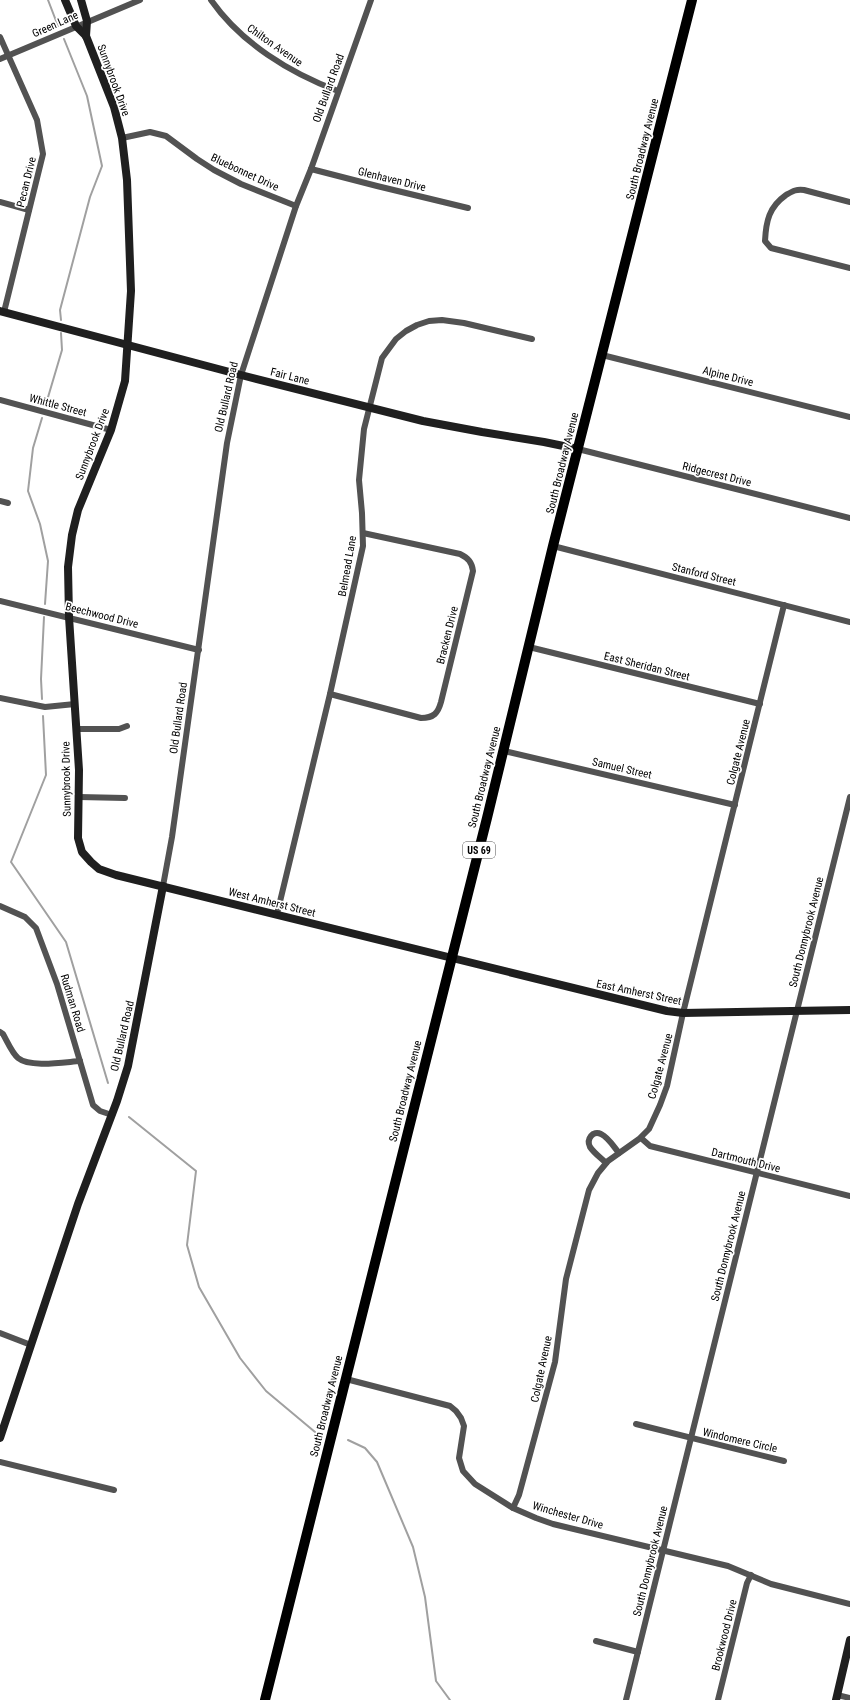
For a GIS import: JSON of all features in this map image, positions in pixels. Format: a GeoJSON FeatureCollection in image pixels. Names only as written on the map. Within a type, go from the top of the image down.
{"type":"FeatureCollection","features":[{"type":"Feature","properties":{"kind":"main road","name":"South Broadway Avenue"},"geometry":{"type":"LineString","coordinates":[[265,1700],[504,751],[553,546],[692,0]]}},
{"type":"Feature","properties":{"kind":"street","name":"Sunnybrook Drive"},"geometry":{"type":"LineString","coordinates":[[65,0],[76,26],[86,36],[107,84],[122,138],[127,180],[131,268],[125,381],[111,430],[78,510],[72,535],[68,567],[69,617],[79,797],[78,838],[82,852],[91,862]]}},
{"type":"Feature","properties":{"kind":"street","name":"Sunnybrook Drive"},"geometry":{"type":"LineString","coordinates":[[81,0],[87,21],[86,36]]}},
{"type":"Feature","properties":{"kind":"street","name":"Green Lane"},"geometry":{"type":"LineString","coordinates":[[0,59],[87,21],[140,0]]}},
{"type":"Feature","properties":{"kind":"street","name":"Chilton Avenue"},"geometry":{"type":"LineString","coordinates":[[211,0],[248,40],[289,69],[313,82],[338,92]]}},
{"type":"Feature","properties":{"kind":"street","name":"Old Bullard Road"},"geometry":{"type":"LineString","coordinates":[[0,1438],[3,1422],[78,1204],[112,1115],[128,1066],[172,837],[227,443],[241,375],[296,206],[311,169],[371,0]]}},
{"type":"Feature","properties":{"kind":"street","name":"Pecan Drive"},"geometry":{"type":"LineString","coordinates":[[0,37],[37,120],[42,140],[43,154],[2,312]]}},
{"type":"Feature","properties":{"kind":"street","name":"Bluebonnet Drive"},"geometry":{"type":"LineString","coordinates":[[122,138],[150,132],[166,136],[197,159],[218,172],[248,187],[296,206]]}},
{"type":"Feature","properties":{"kind":"street","name":"Glenhaven Drive"},"geometry":{"type":"LineString","coordinates":[[311,169],[468,208]]}},
{"type":"Feature","properties":{"kind":"street"},"geometry":{"type":"LineString","coordinates":[[850,202],[804,190],[797,189],[792,191],[776,202],[772,208],[765,232],[765,241],[771,248],[850,268]]}},
{"type":"Feature","properties":{"kind":"street"},"geometry":{"type":"LineString","coordinates":[[0,202],[29,210]]}},
{"type":"Feature","properties":{"kind":"street","name":"Fair Lane"},"geometry":{"type":"LineString","coordinates":[[2,312],[241,375],[443,425],[578,449]]}},
{"type":"Feature","properties":{"kind":"street","name":"Belmead Lane"},"geometry":{"type":"LineString","coordinates":[[277,914],[330,694],[363,546],[359,480],[364,429],[382,358],[396,339],[417,325],[429,321],[442,320],[532,339]]}},
{"type":"Feature","properties":{"kind":"street","name":"Alpine Drive"},"geometry":{"type":"LineString","coordinates":[[602,355],[850,417]]}},
{"type":"Feature","properties":{"kind":"street","name":"Whittle Street"},"geometry":{"type":"LineString","coordinates":[[0,400],[111,430]]}},
{"type":"Feature","properties":{"kind":"street","name":"Ridgecrest Drive"},"geometry":{"type":"LineString","coordinates":[[578,449],[850,518]]}},
{"type":"Feature","properties":{"kind":"street"},"geometry":{"type":"LineString","coordinates":[[0,501],[8,503]]}},
{"type":"Feature","properties":{"kind":"street","name":"Bracken Drive"},"geometry":{"type":"LineString","coordinates":[[330,694],[421,718],[429,718],[434,716],[438,711],[441,702],[473,571],[470,562],[466,557],[460,554],[363,533]]}},
{"type":"Feature","properties":{"kind":"street","name":"Stanford Street"},"geometry":{"type":"LineString","coordinates":[[553,546],[850,622]]}},
{"type":"Feature","properties":{"kind":"street","name":"Beechwood Drive"},"geometry":{"type":"LineString","coordinates":[[0,601],[199,650]]}},
{"type":"Feature","properties":{"kind":"street","name":"Colgate Avenue"},"geometry":{"type":"LineString","coordinates":[[513,1508],[520,1495],[555,1362],[566,1279],[585,1201],[591,1185],[606,1163],[640,1138],[652,1122],[662,1100],[736,805],[784,605]]}},
{"type":"Feature","properties":{"kind":"street","name":"East Sheridan Street"},"geometry":{"type":"LineString","coordinates":[[529,647],[760,704]]}},
{"type":"Feature","properties":{"kind":"street"},"geometry":{"type":"LineString","coordinates":[[0,698],[45,707],[75,704]]}},
{"type":"Feature","properties":{"kind":"street"},"geometry":{"type":"LineString","coordinates":[[76,729],[119,729],[127,726]]}},
{"type":"Feature","properties":{"kind":"street","name":"Samuel Street"},"geometry":{"type":"LineString","coordinates":[[504,751],[736,805]]}},
{"type":"Feature","properties":{"kind":"street"},"geometry":{"type":"LineString","coordinates":[[79,797],[125,798]]}},
{"type":"Feature","properties":{"kind":"street","name":"South Donnybrook Avenue"},"geometry":{"type":"LineString","coordinates":[[626,1700],[850,797]]}},
{"type":"Feature","properties":{"kind":"street","name":"West Amherst Street"},"geometry":{"type":"LineString","coordinates":[[91,862],[99,869],[108,872],[451,958]]}},
{"type":"Feature","properties":{"kind":"street","name":"Rudman Road"},"geometry":{"type":"LineString","coordinates":[[0,906],[25,917],[36,928],[58,984],[93,1105],[100,1111],[112,1115]]}},
{"type":"Feature","properties":{"kind":"street","name":"East Amherst Street"},"geometry":{"type":"LineString","coordinates":[[451,958],[667,1011],[683,1013],[850,1010]]}},
{"type":"Feature","properties":{"kind":"street"},"geometry":{"type":"LineString","coordinates":[[0,1032],[3,1034],[17,1057],[21,1060],[33,1063],[80,1061]]}},
{"type":"Feature","properties":{"kind":"street"},"geometry":{"type":"LineString","coordinates":[[606,1163],[590,1147],[589,1141],[592,1134],[602,1134],[619,1152]]}},
{"type":"Feature","properties":{"kind":"street","name":"Dartmouth Drive"},"geometry":{"type":"LineString","coordinates":[[640,1138],[650,1146],[850,1196]]}},
{"type":"Feature","properties":{"kind":"street"},"geometry":{"type":"LineString","coordinates":[[0,1333],[31,1344]]}},
{"type":"Feature","properties":{"kind":"street","name":"Winchester Drive"},"geometry":{"type":"LineString","coordinates":[[346,1379],[443,1403],[456,1411],[464,1426],[459,1458],[461,1467],[474,1484],[513,1508],[553,1524],[663,1549],[728,1566],[771,1584],[850,1604]]}},
{"type":"Feature","properties":{"kind":"street","name":"Windomere Circle"},"geometry":{"type":"LineString","coordinates":[[636,1424],[690,1439],[784,1461]]}},
{"type":"Feature","properties":{"kind":"street"},"geometry":{"type":"LineString","coordinates":[[0,1462],[114,1490]]}},
{"type":"Feature","properties":{"kind":"street","name":"Brookwood Drive"},"geometry":{"type":"LineString","coordinates":[[718,1700],[747,1583],[751,1576]]}},
{"type":"Feature","properties":{"kind":"street"},"geometry":{"type":"LineString","coordinates":[[850,1640],[837,1698],[850,1698]]}},
{"type":"Feature","properties":{"kind":"street"},"geometry":{"type":"LineString","coordinates":[[596,1641],[638,1652]]}},
{"type":"Feature","properties":{"kind":"waterway"},"geometry":{"type":"LineString","coordinates":[[48,0],[58,26]]}},
{"type":"Feature","properties":{"kind":"waterway"},"geometry":{"type":"LineString","coordinates":[[61,320],[60,310],[90,197],[102,166],[87,96],[64,39]]}},
{"type":"Feature","properties":{"kind":"waterway"},"geometry":{"type":"LineString","coordinates":[[46,404],[62,350],[61,333]]}},
{"type":"Feature","properties":{"kind":"waterway"},"geometry":{"type":"LineString","coordinates":[[42,418],[33,448],[28,491],[40,524],[48,561],[45,604]]}},
{"type":"Feature","properties":{"kind":"waterway"},"geometry":{"type":"LineString","coordinates":[[42,699],[41,679],[44,617]]}},
{"type":"Feature","properties":{"kind":"waterway"},"geometry":{"type":"LineString","coordinates":[[43,716],[46,775],[11,862],[66,942],[108,1083]]}},
{"type":"Feature","properties":{"kind":"waterway"},"geometry":{"type":"LineString","coordinates":[[129,1117],[196,1171],[187,1245],[199,1287],[240,1358],[266,1391],[315,1432]]}},
{"type":"Feature","properties":{"kind":"waterway"},"geometry":{"type":"LineString","coordinates":[[348,1440],[365,1448],[377,1462],[413,1547],[425,1597],[436,1681],[450,1700]]}}]}
